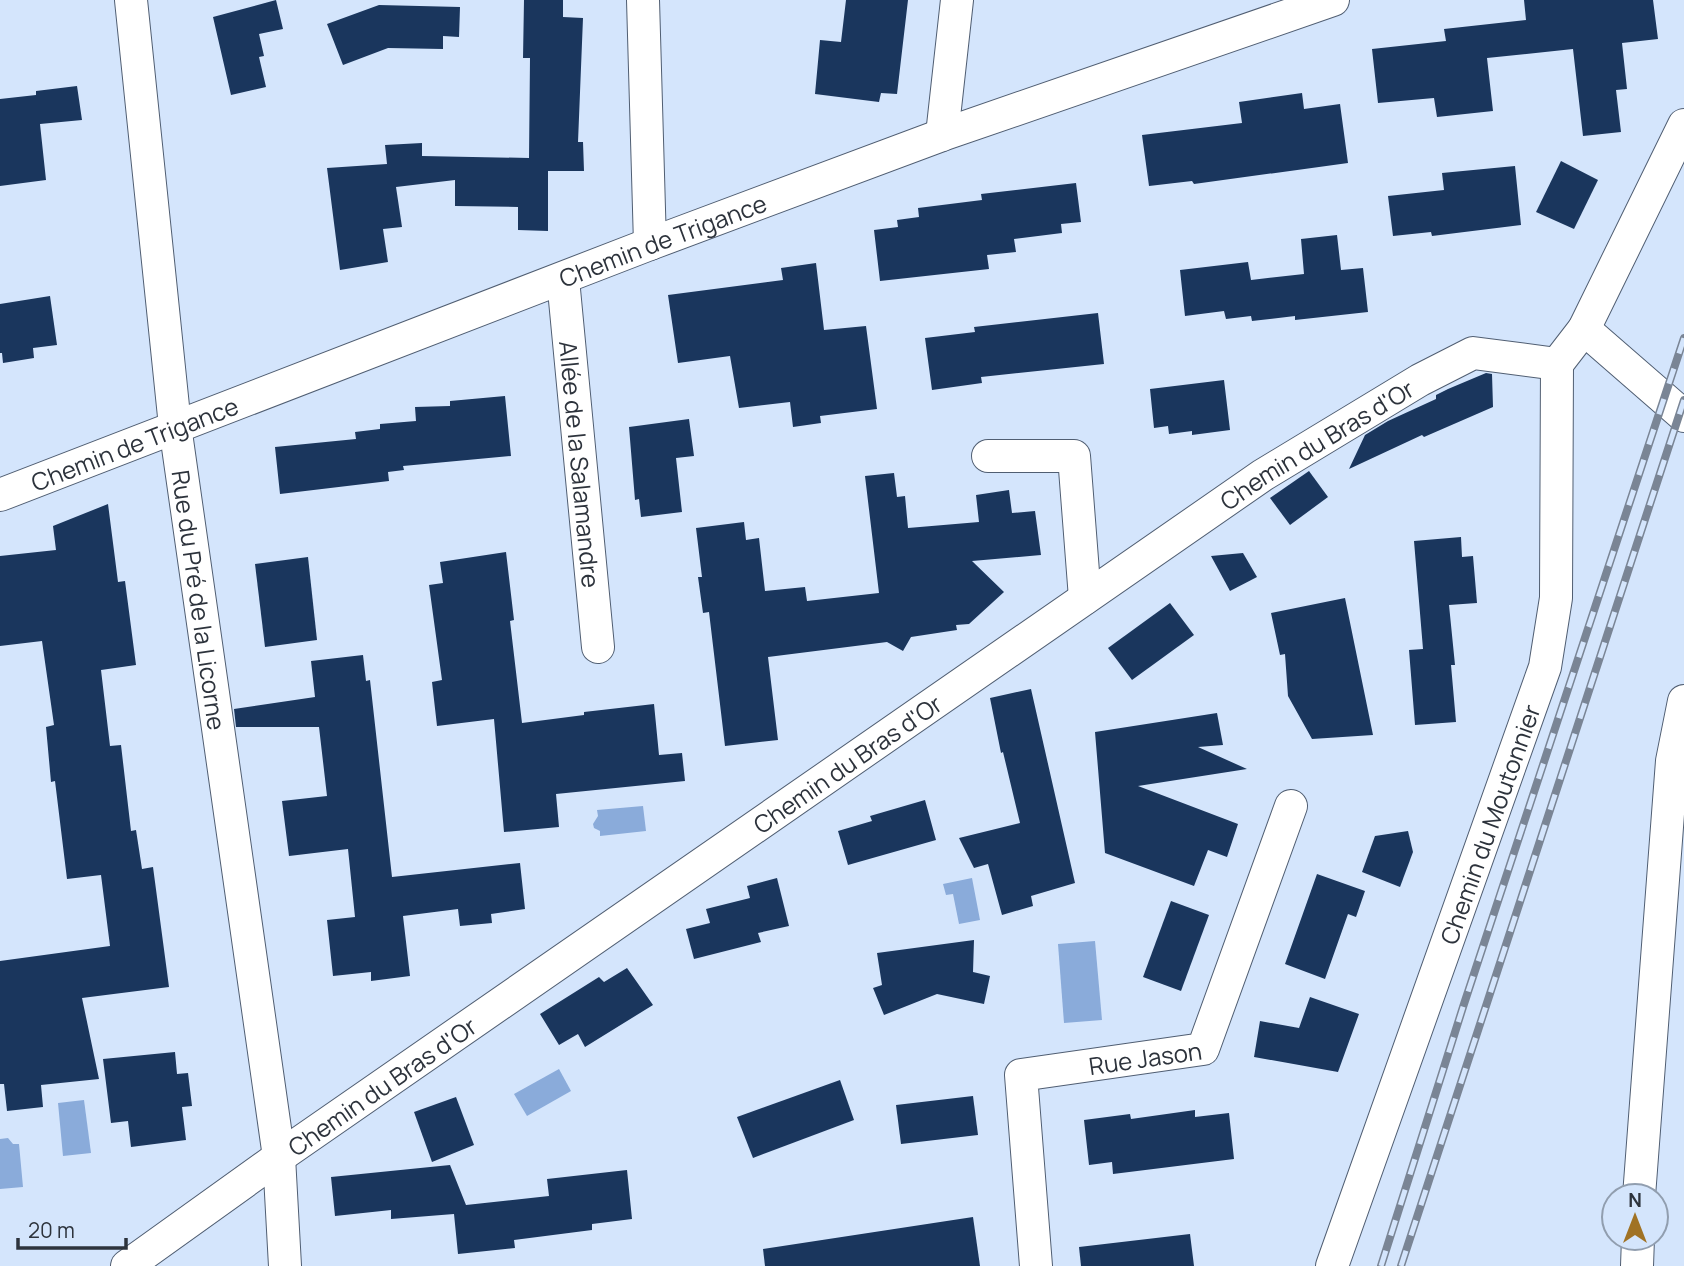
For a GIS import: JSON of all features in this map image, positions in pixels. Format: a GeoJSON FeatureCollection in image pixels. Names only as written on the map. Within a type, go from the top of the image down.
{"type":"FeatureCollection","features":[{"type":"Feature","properties":{"kind":"street","name":"Rue du Pré de la Licorne"},"geometry":{"type":"LineString","coordinates":[[131,0],[175,426],[279,1157]]}},
{"type":"Feature","properties":{"kind":"street"},"geometry":{"type":"LineString","coordinates":[[642,0],[650,244]]}},
{"type":"Feature","properties":{"kind":"street"},"geometry":{"type":"LineString","coordinates":[[942,135],[957,0]]}},
{"type":"Feature","properties":{"kind":"street","name":"Chemin de Trigance"},"geometry":{"type":"LineString","coordinates":[[0,495],[650,244],[942,135],[1334,0]]}},
{"type":"Feature","properties":{"kind":"street"},"geometry":{"type":"LineString","coordinates":[[1557,364],[1584,329],[1684,125]]}},
{"type":"Feature","properties":{"kind":"street","name":"Allée de la Salamandre"},"geometry":{"type":"LineString","coordinates":[[563,279],[598,647]]}},
{"type":"Feature","properties":{"kind":"street"},"geometry":{"type":"LineString","coordinates":[[1584,329],[1684,416]]}},
{"type":"Feature","properties":{"kind":"street","name":"Chemin du Bras d'Or"},"geometry":{"type":"LineString","coordinates":[[127,1266],[279,1157],[1263,475],[1420,380],[1473,353],[1557,364]]}},
{"type":"Feature","properties":{"kind":"street","name":"Chemin du Moutonnier"},"geometry":{"type":"LineString","coordinates":[[1332,1266],[1545,667],[1556,598],[1557,364]]}},
{"type":"Feature","properties":{"kind":"street"},"geometry":{"type":"LineString","coordinates":[[988,456],[1074,456],[1085,598]]}},
{"type":"Feature","properties":{"kind":"street"},"geometry":{"type":"LineString","coordinates":[[1640,1182],[1672,761],[1684,701]]}},
{"type":"Feature","properties":{"kind":"street","name":"Rue Jason"},"geometry":{"type":"LineString","coordinates":[[1035,1266],[1021,1075],[1203,1049],[1291,806]]}},
{"type":"Feature","properties":{"kind":"street"},"geometry":{"type":"LineString","coordinates":[[279,1157],[285,1266]]}},
{"type":"Feature","properties":{"kind":"water"},"geometry":{"type":"Polygon","coordinates":[[[643,806],[646,831],[600,836],[600,831],[594,828],[597,810],[643,806]]]}},
{"type":"Feature","properties":{"kind":"water"},"geometry":{"type":"Polygon","coordinates":[[[972,878],[980,920],[959,924],[953,894],[946,895],[943,884],[972,878]]]}},
{"type":"Feature","properties":{"kind":"water"},"geometry":{"type":"Polygon","coordinates":[[[1095,941],[1102,1020],[1064,1023],[1058,944],[1095,941]]]}},
{"type":"Feature","properties":{"kind":"water"},"geometry":{"type":"Polygon","coordinates":[[[559,1069],[571,1091],[527,1116],[514,1094],[559,1069]]]}},
{"type":"Feature","properties":{"kind":"water"},"geometry":{"type":"Polygon","coordinates":[[[84,1100],[91,1153],[63,1156],[58,1103],[84,1100]]]}},
{"type":"Feature","properties":{"kind":"water"},"geometry":{"type":"Polygon","coordinates":[[[8,1138],[13,1144],[19,1144],[23,1187],[0,1189],[0,1139],[8,1138]]]}},
{"type":"Feature","properties":{"kind":"building"},"geometry":{"type":"Polygon","coordinates":[[[276,0],[283,29],[259,34],[264,56],[259,57],[266,87],[231,95],[213,17],[276,0]]]}},
{"type":"Feature","properties":{"kind":"building"},"geometry":{"type":"Polygon","coordinates":[[[524,0],[563,0],[563,17],[583,18],[578,142],[583,142],[584,171],[548,171],[548,231],[518,230],[518,207],[455,206],[455,180],[396,187],[402,227],[383,229],[388,262],[340,270],[327,168],[387,164],[385,145],[422,143],[422,156],[529,158],[530,58],[523,58],[524,0]]]}},
{"type":"Feature","properties":{"kind":"building"},"geometry":{"type":"Polygon","coordinates":[[[846,0],[908,0],[897,94],[881,93],[879,102],[815,94],[820,40],[841,42],[846,0]]]}},
{"type":"Feature","properties":{"kind":"building"},"geometry":{"type":"Polygon","coordinates":[[[1524,0],[1653,0],[1658,39],[1622,43],[1627,89],[1616,90],[1621,132],[1583,136],[1573,49],[1487,58],[1493,111],[1437,117],[1434,98],[1378,103],[1372,49],[1446,41],[1444,29],[1526,20],[1524,0]]]}},
{"type":"Feature","properties":{"kind":"building"},"geometry":{"type":"Polygon","coordinates":[[[379,5],[460,7],[459,37],[443,36],[443,49],[388,48],[343,65],[327,24],[379,5]]]}},
{"type":"Feature","properties":{"kind":"building"},"geometry":{"type":"Polygon","coordinates":[[[77,86],[82,120],[40,124],[46,180],[0,186],[0,99],[77,86]]]}},
{"type":"Feature","properties":{"kind":"building"},"geometry":{"type":"Polygon","coordinates":[[[1302,93],[1304,109],[1340,104],[1348,163],[1194,184],[1192,181],[1149,186],[1142,135],[1242,123],[1239,102],[1302,93]]]}},
{"type":"Feature","properties":{"kind":"building"},"geometry":{"type":"Polygon","coordinates":[[[1561,161],[1598,180],[1574,229],[1536,212],[1561,161]]]}},
{"type":"Feature","properties":{"kind":"building"},"geometry":{"type":"Polygon","coordinates":[[[1515,166],[1521,225],[1432,236],[1431,232],[1393,236],[1388,196],[1444,190],[1442,173],[1515,166]]]}},
{"type":"Feature","properties":{"kind":"building"},"geometry":{"type":"Polygon","coordinates":[[[1076,183],[1081,222],[1061,224],[1062,233],[1014,239],[1016,252],[987,255],[989,269],[880,281],[874,230],[898,227],[897,220],[919,217],[918,208],[982,200],[981,194],[1076,183]]]}},
{"type":"Feature","properties":{"kind":"building"},"geometry":{"type":"Polygon","coordinates":[[[1337,235],[1341,270],[1363,268],[1368,312],[1295,320],[1295,316],[1252,321],[1251,316],[1226,319],[1224,311],[1185,316],[1180,270],[1248,262],[1251,280],[1304,274],[1301,239],[1337,235]]]}},
{"type":"Feature","properties":{"kind":"building"},"geometry":{"type":"Polygon","coordinates":[[[816,263],[824,330],[866,326],[877,409],[820,416],[821,423],[793,427],[790,402],[739,408],[730,356],[678,363],[668,295],[783,280],[781,268],[816,263]]]}},
{"type":"Feature","properties":{"kind":"building"},"geometry":{"type":"Polygon","coordinates":[[[50,296],[57,345],[33,348],[34,358],[3,363],[0,353],[0,304],[50,296]]]}},
{"type":"Feature","properties":{"kind":"building"},"geometry":{"type":"Polygon","coordinates":[[[1098,313],[1104,364],[981,377],[982,383],[932,390],[925,338],[975,332],[974,327],[1098,313]]]}},
{"type":"Feature","properties":{"kind":"building"},"geometry":{"type":"Polygon","coordinates":[[[1486,373],[1492,374],[1493,407],[1424,437],[1422,435],[1349,469],[1365,435],[1436,399],[1436,395],[1486,373]]]}},
{"type":"Feature","properties":{"kind":"building"},"geometry":{"type":"Polygon","coordinates":[[[1224,380],[1230,430],[1192,435],[1192,431],[1169,434],[1168,426],[1154,428],[1150,389],[1224,380]]]}},
{"type":"Feature","properties":{"kind":"building"},"geometry":{"type":"Polygon","coordinates":[[[505,396],[511,456],[403,466],[404,470],[388,472],[389,481],[280,494],[275,447],[356,439],[355,432],[380,429],[380,424],[416,421],[415,407],[450,406],[450,401],[505,396]]]}},
{"type":"Feature","properties":{"kind":"building"},"geometry":{"type":"Polygon","coordinates":[[[689,419],[694,456],[676,458],[682,512],[641,517],[639,499],[635,500],[629,427],[689,419]]]}},
{"type":"Feature","properties":{"kind":"building"},"geometry":{"type":"Polygon","coordinates":[[[1309,471],[1328,497],[1290,525],[1270,498],[1309,471]]]}},
{"type":"Feature","properties":{"kind":"building"},"geometry":{"type":"Polygon","coordinates":[[[894,473],[897,497],[905,496],[908,528],[979,522],[976,495],[1009,490],[1012,513],[1035,511],[1041,555],[972,561],[1004,592],[969,624],[956,625],[957,630],[911,637],[903,651],[887,642],[768,657],[778,740],[725,746],[709,612],[703,613],[698,577],[702,577],[696,528],[744,522],[746,540],[759,538],[765,591],[805,587],[807,601],[879,593],[865,476],[894,473]]]}},
{"type":"Feature","properties":{"kind":"building"},"geometry":{"type":"Polygon","coordinates":[[[108,504],[118,582],[125,581],[136,665],[101,670],[110,746],[121,745],[131,831],[136,830],[142,869],[153,867],[169,987],[82,998],[99,1079],[41,1085],[43,1107],[7,1111],[4,1084],[0,1084],[0,961],[110,946],[101,875],[67,879],[55,781],[51,782],[46,727],[54,725],[42,641],[0,646],[0,556],[56,550],[53,526],[108,504]]]}},
{"type":"Feature","properties":{"kind":"building"},"geometry":{"type":"Polygon","coordinates":[[[1461,537],[1462,557],[1473,556],[1477,603],[1449,605],[1455,665],[1451,665],[1456,722],[1415,725],[1409,650],[1423,649],[1414,541],[1461,537]]]}},
{"type":"Feature","properties":{"kind":"building"},"geometry":{"type":"Polygon","coordinates":[[[506,552],[514,620],[510,621],[522,723],[654,704],[659,755],[682,753],[685,781],[556,794],[559,827],[504,832],[494,719],[437,726],[432,682],[442,680],[429,585],[443,583],[440,562],[506,552]]]}},
{"type":"Feature","properties":{"kind":"building"},"geometry":{"type":"Polygon","coordinates":[[[1243,553],[1257,577],[1230,591],[1211,556],[1243,553]]]}},
{"type":"Feature","properties":{"kind":"building"},"geometry":{"type":"Polygon","coordinates":[[[308,557],[317,640],[265,647],[255,564],[308,557]]]}},
{"type":"Feature","properties":{"kind":"building"},"geometry":{"type":"Polygon","coordinates":[[[1345,598],[1373,735],[1312,739],[1288,696],[1285,654],[1280,655],[1271,613],[1345,598]]]}},
{"type":"Feature","properties":{"kind":"building"},"geometry":{"type":"Polygon","coordinates":[[[1170,603],[1194,635],[1132,680],[1108,648],[1170,603]]]}},
{"type":"Feature","properties":{"kind":"building"},"geometry":{"type":"Polygon","coordinates":[[[363,655],[366,681],[370,680],[392,877],[520,863],[525,909],[491,914],[492,923],[460,926],[458,909],[403,916],[410,976],[371,981],[371,972],[333,976],[327,920],[355,917],[348,849],[289,856],[282,801],[327,796],[319,727],[236,727],[234,709],[315,697],[311,661],[363,655]]]}},
{"type":"Feature","properties":{"kind":"building"},"geometry":{"type":"Polygon","coordinates":[[[1031,689],[1075,883],[1031,896],[1033,906],[1002,915],[988,864],[974,868],[959,838],[1020,823],[1003,752],[1001,753],[990,698],[1031,689]]]}},
{"type":"Feature","properties":{"kind":"building"},"geometry":{"type":"Polygon","coordinates":[[[1217,713],[1223,745],[1198,747],[1247,769],[1138,786],[1238,824],[1227,857],[1208,850],[1194,886],[1105,853],[1095,732],[1217,713]]]}},
{"type":"Feature","properties":{"kind":"building"},"geometry":{"type":"Polygon","coordinates":[[[925,800],[936,840],[848,865],[838,831],[872,821],[870,816],[925,800]]]}},
{"type":"Feature","properties":{"kind":"building"},"geometry":{"type":"Polygon","coordinates":[[[1408,831],[1413,852],[1400,887],[1362,872],[1375,836],[1408,831]]]}},
{"type":"Feature","properties":{"kind":"building"},"geometry":{"type":"Polygon","coordinates":[[[1317,874],[1365,891],[1356,917],[1348,914],[1325,979],[1285,964],[1317,874]]]}},
{"type":"Feature","properties":{"kind":"building"},"geometry":{"type":"Polygon","coordinates":[[[777,878],[789,926],[758,933],[761,942],[694,959],[686,929],[710,923],[706,909],[750,898],[747,886],[777,878]]]}},
{"type":"Feature","properties":{"kind":"building"},"geometry":{"type":"Polygon","coordinates":[[[1171,901],[1209,915],[1181,991],[1143,977],[1171,901]]]}},
{"type":"Feature","properties":{"kind":"building"},"geometry":{"type":"Polygon","coordinates":[[[974,940],[973,972],[990,976],[984,1004],[937,994],[884,1015],[873,988],[882,985],[877,953],[974,940]]]}},
{"type":"Feature","properties":{"kind":"building"},"geometry":{"type":"Polygon","coordinates":[[[627,968],[653,1005],[585,1047],[578,1034],[559,1045],[540,1014],[599,977],[604,982],[627,968]]]}},
{"type":"Feature","properties":{"kind":"building"},"geometry":{"type":"Polygon","coordinates":[[[1310,997],[1359,1014],[1338,1072],[1254,1057],[1260,1021],[1299,1028],[1310,997]]]}},
{"type":"Feature","properties":{"kind":"building"},"geometry":{"type":"Polygon","coordinates":[[[175,1052],[177,1074],[188,1073],[192,1106],[182,1107],[186,1140],[131,1147],[128,1121],[111,1123],[103,1059],[175,1052]]]}},
{"type":"Feature","properties":{"kind":"building"},"geometry":{"type":"Polygon","coordinates":[[[840,1080],[854,1120],[753,1158],[737,1117],[840,1080]]]}},
{"type":"Feature","properties":{"kind":"building"},"geometry":{"type":"Polygon","coordinates":[[[973,1096],[978,1135],[901,1144],[896,1105],[973,1096]]]}},
{"type":"Feature","properties":{"kind":"building"},"geometry":{"type":"Polygon","coordinates":[[[456,1097],[474,1145],[432,1162],[414,1112],[456,1097]]]}},
{"type":"Feature","properties":{"kind":"building"},"geometry":{"type":"Polygon","coordinates":[[[1195,1110],[1195,1117],[1229,1113],[1234,1159],[1113,1174],[1112,1162],[1089,1165],[1084,1120],[1130,1114],[1131,1119],[1195,1110]]]}},
{"type":"Feature","properties":{"kind":"building"},"geometry":{"type":"Polygon","coordinates":[[[450,1165],[466,1205],[549,1196],[547,1179],[627,1170],[632,1219],[592,1224],[592,1230],[514,1240],[515,1248],[458,1254],[454,1214],[391,1219],[391,1210],[335,1216],[331,1177],[450,1165]]]}},
{"type":"Feature","properties":{"kind":"building"},"geometry":{"type":"Polygon","coordinates":[[[973,1217],[980,1266],[765,1266],[763,1249],[973,1217]]]}},
{"type":"Feature","properties":{"kind":"building"},"geometry":{"type":"Polygon","coordinates":[[[1190,1234],[1194,1266],[1081,1266],[1079,1247],[1190,1234]]]}},
{"type":"Feature","properties":{"kind":"railway"},"geometry":{"type":"LineString","coordinates":[[1381,1266],[1463,1007],[1684,338]]}},
{"type":"Feature","properties":{"kind":"railway"},"geometry":{"type":"LineString","coordinates":[[1401,1266],[1684,400]]}}]}
